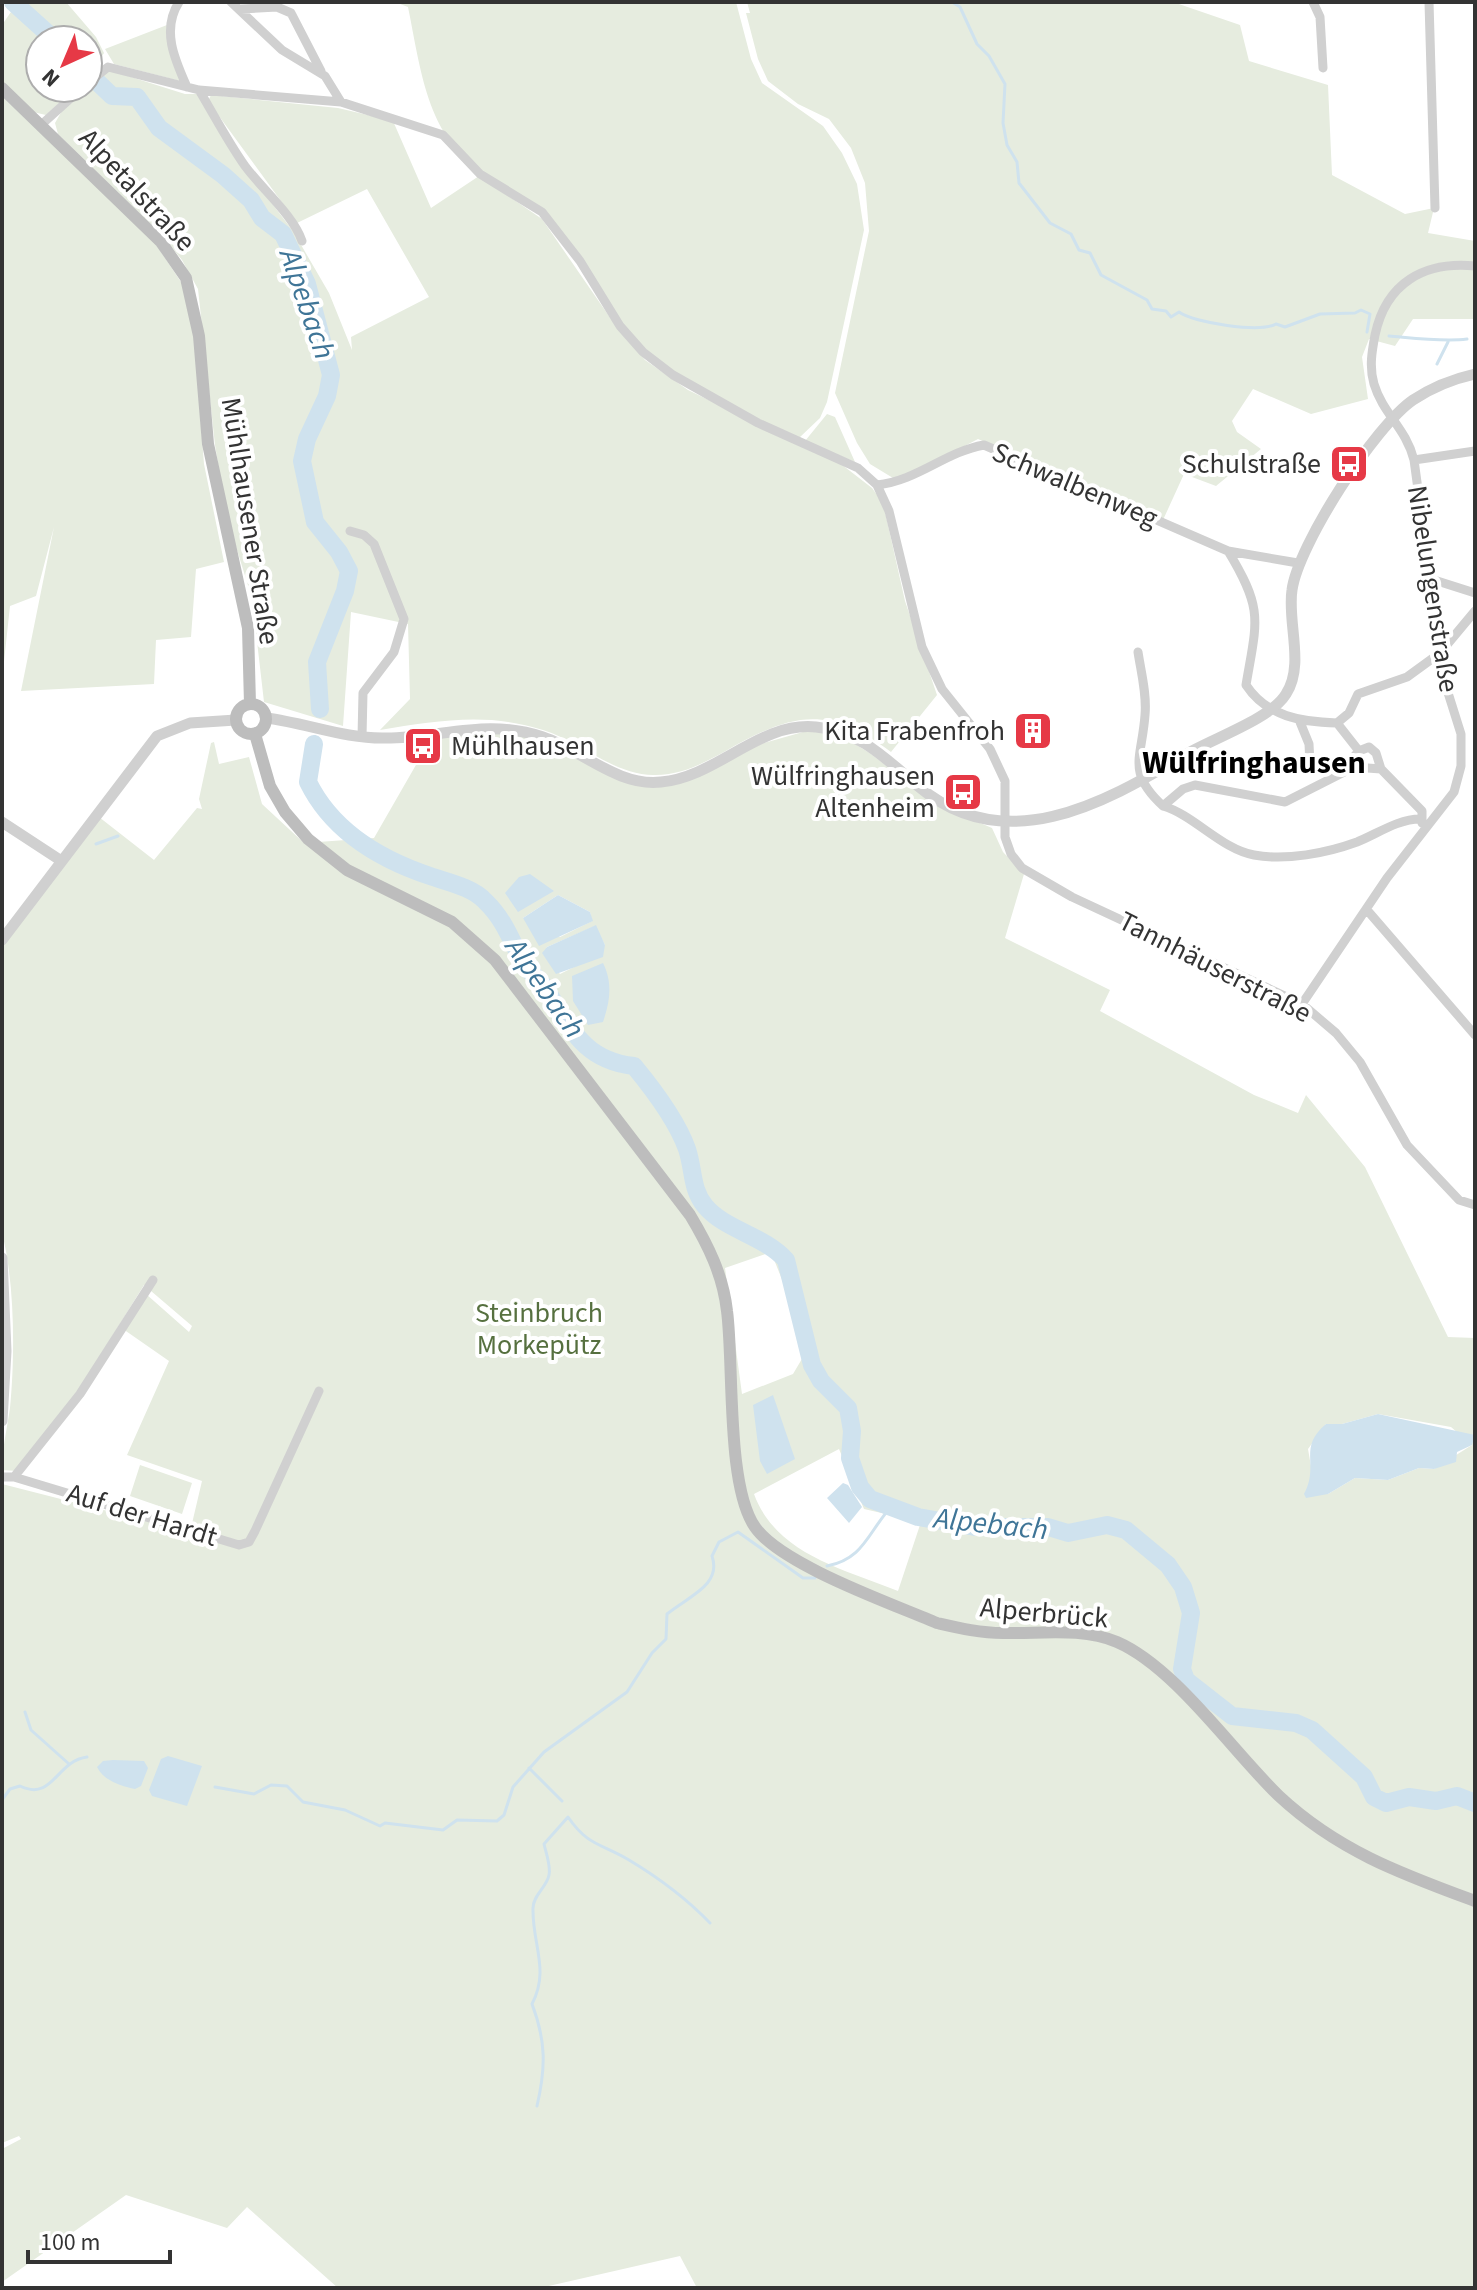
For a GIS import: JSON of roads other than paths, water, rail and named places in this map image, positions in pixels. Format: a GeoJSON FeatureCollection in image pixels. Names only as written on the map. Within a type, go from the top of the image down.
{"type":"FeatureCollection","features":[{"type":"Feature","properties":{"kind":"main road","name":"Alpetalstraße"},"geometry":{"type":"LineString","coordinates":[[2,88],[161,242],[186,278],[193,298]]}},
{"type":"Feature","properties":{"kind":"main road","name":"Mühlhausener Straße"},"geometry":{"type":"LineString","coordinates":[[193,298],[208,444],[248,628],[250,704]]}},
{"type":"Feature","properties":{"kind":"main road"},"geometry":{"type":"LineString","coordinates":[[250,704],[261,707],[266,718],[261,731],[255,734],[242,731],[236,720],[239,711],[250,704]]}},
{"type":"Feature","properties":{"kind":"main road","name":"Alperbrück"},"geometry":{"type":"LineString","coordinates":[[255,734],[276,798],[308,839],[347,870],[452,922],[495,960],[683,1205],[710,1248],[722,1283],[727,1310],[733,1415],[746,1506],[755,1527],[779,1550],[937,1623],[965,1630],[1088,1635],[1117,1642],[1139,1656],[1207,1716],[1243,1759],[1300,1814],[1381,1866],[1475,1901]]}},
{"type":"Feature","properties":{"kind":"street"},"geometry":{"type":"LineString","coordinates":[[179,2],[172,15],[170,41],[187,87]]}},
{"type":"Feature","properties":{"kind":"street"},"geometry":{"type":"LineString","coordinates":[[231,2],[240,6],[282,50],[322,73]]}},
{"type":"Feature","properties":{"kind":"street"},"geometry":{"type":"LineString","coordinates":[[1313,2],[1320,17],[1323,68]]}},
{"type":"Feature","properties":{"kind":"street"},"geometry":{"type":"LineString","coordinates":[[1429,2],[1435,208]]}},
{"type":"Feature","properties":{"kind":"street"},"geometry":{"type":"LineString","coordinates":[[240,6],[277,7],[291,13],[341,102]]}},
{"type":"Feature","properties":{"kind":"street"},"geometry":{"type":"LineString","coordinates":[[104,70],[108,67],[199,90],[341,102],[443,135],[480,174],[542,212],[580,261],[620,326],[643,352],[673,375],[758,423],[858,468],[877,485]]}},
{"type":"Feature","properties":{"kind":"street"},"geometry":{"type":"LineString","coordinates":[[199,90],[271,201],[296,224],[302,241]]}},
{"type":"Feature","properties":{"kind":"street"},"geometry":{"type":"LineString","coordinates":[[41,125],[64,104]]}},
{"type":"Feature","properties":{"kind":"street"},"geometry":{"type":"LineString","coordinates":[[1393,417],[1377,392],[1370,357],[1384,305],[1393,291],[1421,271],[1438,266],[1475,266]]}},
{"type":"Feature","properties":{"kind":"street"},"geometry":{"type":"LineString","coordinates":[[266,718],[362,737],[412,737],[479,726],[514,730],[564,745],[628,779],[658,783],[693,776],[762,739],[789,729],[812,726],[859,738],[923,790],[946,804],[1007,822],[1071,814],[1141,781],[1217,736],[1272,710],[1289,691],[1292,675],[1291,596],[1298,563],[1314,531],[1393,417],[1439,386],[1475,374]]}},
{"type":"Feature","properties":{"kind":"street","name":"Nibelungenstraße"},"geometry":{"type":"LineString","coordinates":[[1302,1004],[1454,792],[1461,766],[1461,734],[1444,680],[1414,460],[1404,431],[1393,417]]}},
{"type":"Feature","properties":{"kind":"street","name":"Schwalbenweg"},"geometry":{"type":"LineString","coordinates":[[877,485],[907,480],[963,449],[984,445],[1228,551],[1298,563]]}},
{"type":"Feature","properties":{"kind":"street"},"geometry":{"type":"LineString","coordinates":[[1414,460],[1475,451]]}},
{"type":"Feature","properties":{"kind":"street","name":"Tannhäuserstraße"},"geometry":{"type":"LineString","coordinates":[[877,485],[889,511],[922,647],[942,689],[990,749],[1000,768],[1005,781],[1005,837],[1011,854],[1022,868],[1072,897],[1302,1004],[1336,1033],[1360,1062],[1407,1145],[1459,1200],[1475,1205]]}},
{"type":"Feature","properties":{"kind":"street"},"geometry":{"type":"LineString","coordinates":[[350,531],[364,535],[374,544],[404,619],[394,652],[363,693],[362,737]]}},
{"type":"Feature","properties":{"kind":"street"},"geometry":{"type":"LineString","coordinates":[[1228,551],[1250,588],[1256,610],[1256,640],[1246,685],[1253,696],[1272,710],[1300,722],[1337,723],[1349,713],[1358,694],[1407,677],[1440,653],[1475,611]]}},
{"type":"Feature","properties":{"kind":"street"},"geometry":{"type":"LineString","coordinates":[[1431,579],[1475,593]]}},
{"type":"Feature","properties":{"kind":"street"},"geometry":{"type":"LineString","coordinates":[[1138,652],[1145,698],[1137,769],[1145,790],[1163,806],[1252,855],[1291,856],[1327,850],[1355,843],[1421,815],[1431,815],[1431,823]]}},
{"type":"Feature","properties":{"kind":"street"},"geometry":{"type":"LineString","coordinates":[[2,940],[157,736],[190,723],[236,720]]}},
{"type":"Feature","properties":{"kind":"street"},"geometry":{"type":"LineString","coordinates":[[1300,722],[1309,744],[1310,764]]}},
{"type":"Feature","properties":{"kind":"street"},"geometry":{"type":"LineString","coordinates":[[1337,723],[1359,751]]}},
{"type":"Feature","properties":{"kind":"street"},"geometry":{"type":"LineString","coordinates":[[1354,767],[1350,761],[1359,751],[1369,747],[1376,753],[1381,769],[1421,815]]}},
{"type":"Feature","properties":{"kind":"street"},"geometry":{"type":"LineString","coordinates":[[1163,806],[1183,789],[1195,785],[1285,802],[1354,767],[1381,769]]}},
{"type":"Feature","properties":{"kind":"street"},"geometry":{"type":"LineString","coordinates":[[2,822],[60,860]]}},
{"type":"Feature","properties":{"kind":"street"},"geometry":{"type":"LineString","coordinates":[[1367,910],[1475,1035]]}},
{"type":"Feature","properties":{"kind":"street"},"geometry":{"type":"LineString","coordinates":[[2,1258],[6,1351],[2,1421]]}},
{"type":"Feature","properties":{"kind":"street"},"geometry":{"type":"LineString","coordinates":[[14,1477],[80,1394],[153,1280]]}},
{"type":"Feature","properties":{"kind":"street","name":"Auf der Hardt"},"geometry":{"type":"LineString","coordinates":[[2,1477],[14,1477],[239,1545],[249,1542],[255,1531],[319,1391]]}},
{"type":"Feature","properties":{"kind":"water"},"geometry":{"type":"Polygon","coordinates":[[[530,874],[554,891],[518,912],[505,893],[519,877],[530,874]]]}},
{"type":"Feature","properties":{"kind":"water"},"geometry":{"type":"Polygon","coordinates":[[[558,895],[590,912],[593,921],[539,946],[523,918],[558,895]]]}},
{"type":"Feature","properties":{"kind":"water"},"geometry":{"type":"Polygon","coordinates":[[[596,925],[605,945],[603,957],[556,974],[542,953],[547,947],[596,925]]]}},
{"type":"Feature","properties":{"kind":"water"},"geometry":{"type":"Polygon","coordinates":[[[603,963],[609,985],[607,1007],[603,1022],[588,1025],[573,1001],[572,976],[603,963]]]}},
{"type":"Feature","properties":{"kind":"water"},"geometry":{"type":"Polygon","coordinates":[[[773,1395],[795,1459],[767,1474],[760,1461],[753,1405],[773,1395]]]}},
{"type":"Feature","properties":{"kind":"water"},"geometry":{"type":"Polygon","coordinates":[[[1378,1414],[1475,1435],[1472,1445],[1457,1452],[1456,1462],[1434,1469],[1419,1468],[1388,1480],[1355,1478],[1328,1494],[1306,1498],[1311,1449],[1317,1433],[1326,1424],[1342,1424],[1378,1414]]]}},
{"type":"Feature","properties":{"kind":"water"},"geometry":{"type":"Polygon","coordinates":[[[843,1483],[848,1485],[862,1507],[849,1523],[827,1498],[843,1483]]]}},
{"type":"Feature","properties":{"kind":"water"},"geometry":{"type":"Polygon","coordinates":[[[168,1756],[202,1766],[187,1806],[152,1796],[149,1790],[161,1759],[168,1756]]]}},
{"type":"Feature","properties":{"kind":"water"},"geometry":{"type":"Polygon","coordinates":[[[103,1761],[144,1761],[148,1768],[141,1786],[130,1788],[104,1776],[97,1767],[103,1761]]]}},
{"type":"Feature","properties":{"kind":"waterway","name":"Alpebach"},"geometry":{"type":"LineString","coordinates":[[13,2],[37,24]]}},
{"type":"Feature","properties":{"kind":"waterway"},"geometry":{"type":"LineString","coordinates":[[952,2],[960,7],[977,44],[989,56],[1005,84],[1003,123],[1007,145],[1017,162],[1019,183],[1050,223],[1071,234],[1079,250],[1090,253],[1101,275],[1147,300],[1152,309],[1166,311],[1171,317],[1179,312],[1227,326],[1268,327],[1276,324],[1285,327],[1320,314],[1355,313],[1361,310],[1370,314],[1367,332]]}},
{"type":"Feature","properties":{"kind":"waterway","name":"Alpebach"},"geometry":{"type":"LineString","coordinates":[[104,88],[112,96],[137,97],[159,128],[223,175],[251,200],[262,218],[283,234],[307,284],[331,375],[327,396],[307,439],[302,461],[315,522],[339,552],[349,571],[345,591],[317,662],[320,709]]}},
{"type":"Feature","properties":{"kind":"waterway"},"geometry":{"type":"LineString","coordinates":[[1389,336],[1467,339]]}},
{"type":"Feature","properties":{"kind":"waterway"},"geometry":{"type":"LineString","coordinates":[[1437,364],[1448,342]]}},
{"type":"Feature","properties":{"kind":"waterway","name":"Alpebach"},"geometry":{"type":"LineString","coordinates":[[314,744],[308,782],[330,815],[375,852],[480,896],[502,922],[523,963],[543,985],[579,1038],[601,1056],[634,1066],[656,1095],[683,1138],[695,1186],[705,1206],[723,1221],[766,1244],[786,1260],[812,1365],[821,1381],[848,1408],[852,1431],[850,1458],[860,1487],[870,1499],[918,1517],[975,1527],[1048,1527],[1068,1533],[1107,1525],[1126,1530],[1168,1565],[1183,1587],[1191,1613],[1182,1669],[1186,1680],[1232,1716],[1296,1723],[1312,1730],[1364,1777],[1374,1797],[1386,1803],[1409,1797],[1436,1801],[1457,1796],[1475,1803]]}},
{"type":"Feature","properties":{"kind":"waterway"},"geometry":{"type":"LineString","coordinates":[[96,844],[118,836]]}},
{"type":"Feature","properties":{"kind":"waterway"},"geometry":{"type":"LineString","coordinates":[[827,1566],[857,1551],[891,1507]]}},
{"type":"Feature","properties":{"kind":"waterway"},"geometry":{"type":"LineString","coordinates":[[215,1787],[254,1794],[271,1785],[287,1786],[303,1802],[345,1810],[380,1826],[385,1823],[443,1830],[457,1820],[497,1821],[504,1815],[513,1787],[544,1752],[627,1692],[652,1653],[666,1639],[667,1614],[708,1582],[714,1566],[712,1556],[719,1542],[738,1532],[803,1578],[815,1578]]}},
{"type":"Feature","properties":{"kind":"waterway"},"geometry":{"type":"LineString","coordinates":[[25,1712],[31,1730],[69,1764]]}},
{"type":"Feature","properties":{"kind":"waterway"},"geometry":{"type":"LineString","coordinates":[[2,1800],[10,1789],[20,1786],[31,1790],[48,1785],[68,1765],[87,1757]]}},
{"type":"Feature","properties":{"kind":"waterway"},"geometry":{"type":"LineString","coordinates":[[529,1768],[562,1801]]}},
{"type":"Feature","properties":{"kind":"waterway"},"geometry":{"type":"LineString","coordinates":[[537,2106],[543,2054],[532,2004],[540,1980],[533,1908],[549,1875],[544,1844],[568,1817],[588,1839],[651,1874],[710,1923]]}},
{"type":"Feature","properties":{"kind":"place","name":"Schulstraße"},"geometry":{"type":"Point","coordinates":[1349,464]}},
{"type":"Feature","properties":{"kind":"place","name":"Kita Frabenfroh"},"geometry":{"type":"Point","coordinates":[1033,731]}},
{"type":"Feature","properties":{"kind":"place","name":"Mühlhausen"},"geometry":{"type":"Point","coordinates":[423,746]}},
{"type":"Feature","properties":{"kind":"place","name":"Wülfringhausen Altenheim"},"geometry":{"type":"Point","coordinates":[963,792]}},
{"type":"Feature","properties":{"kind":"district","name":"Wülfringhausen"},"geometry":{"type":"Point","coordinates":[1254,763]}},
{"type":"Feature","properties":{"kind":"park label","name":"Steinbruch Morkepütz"},"geometry":{"type":"Point","coordinates":[539,1329]}}]}
